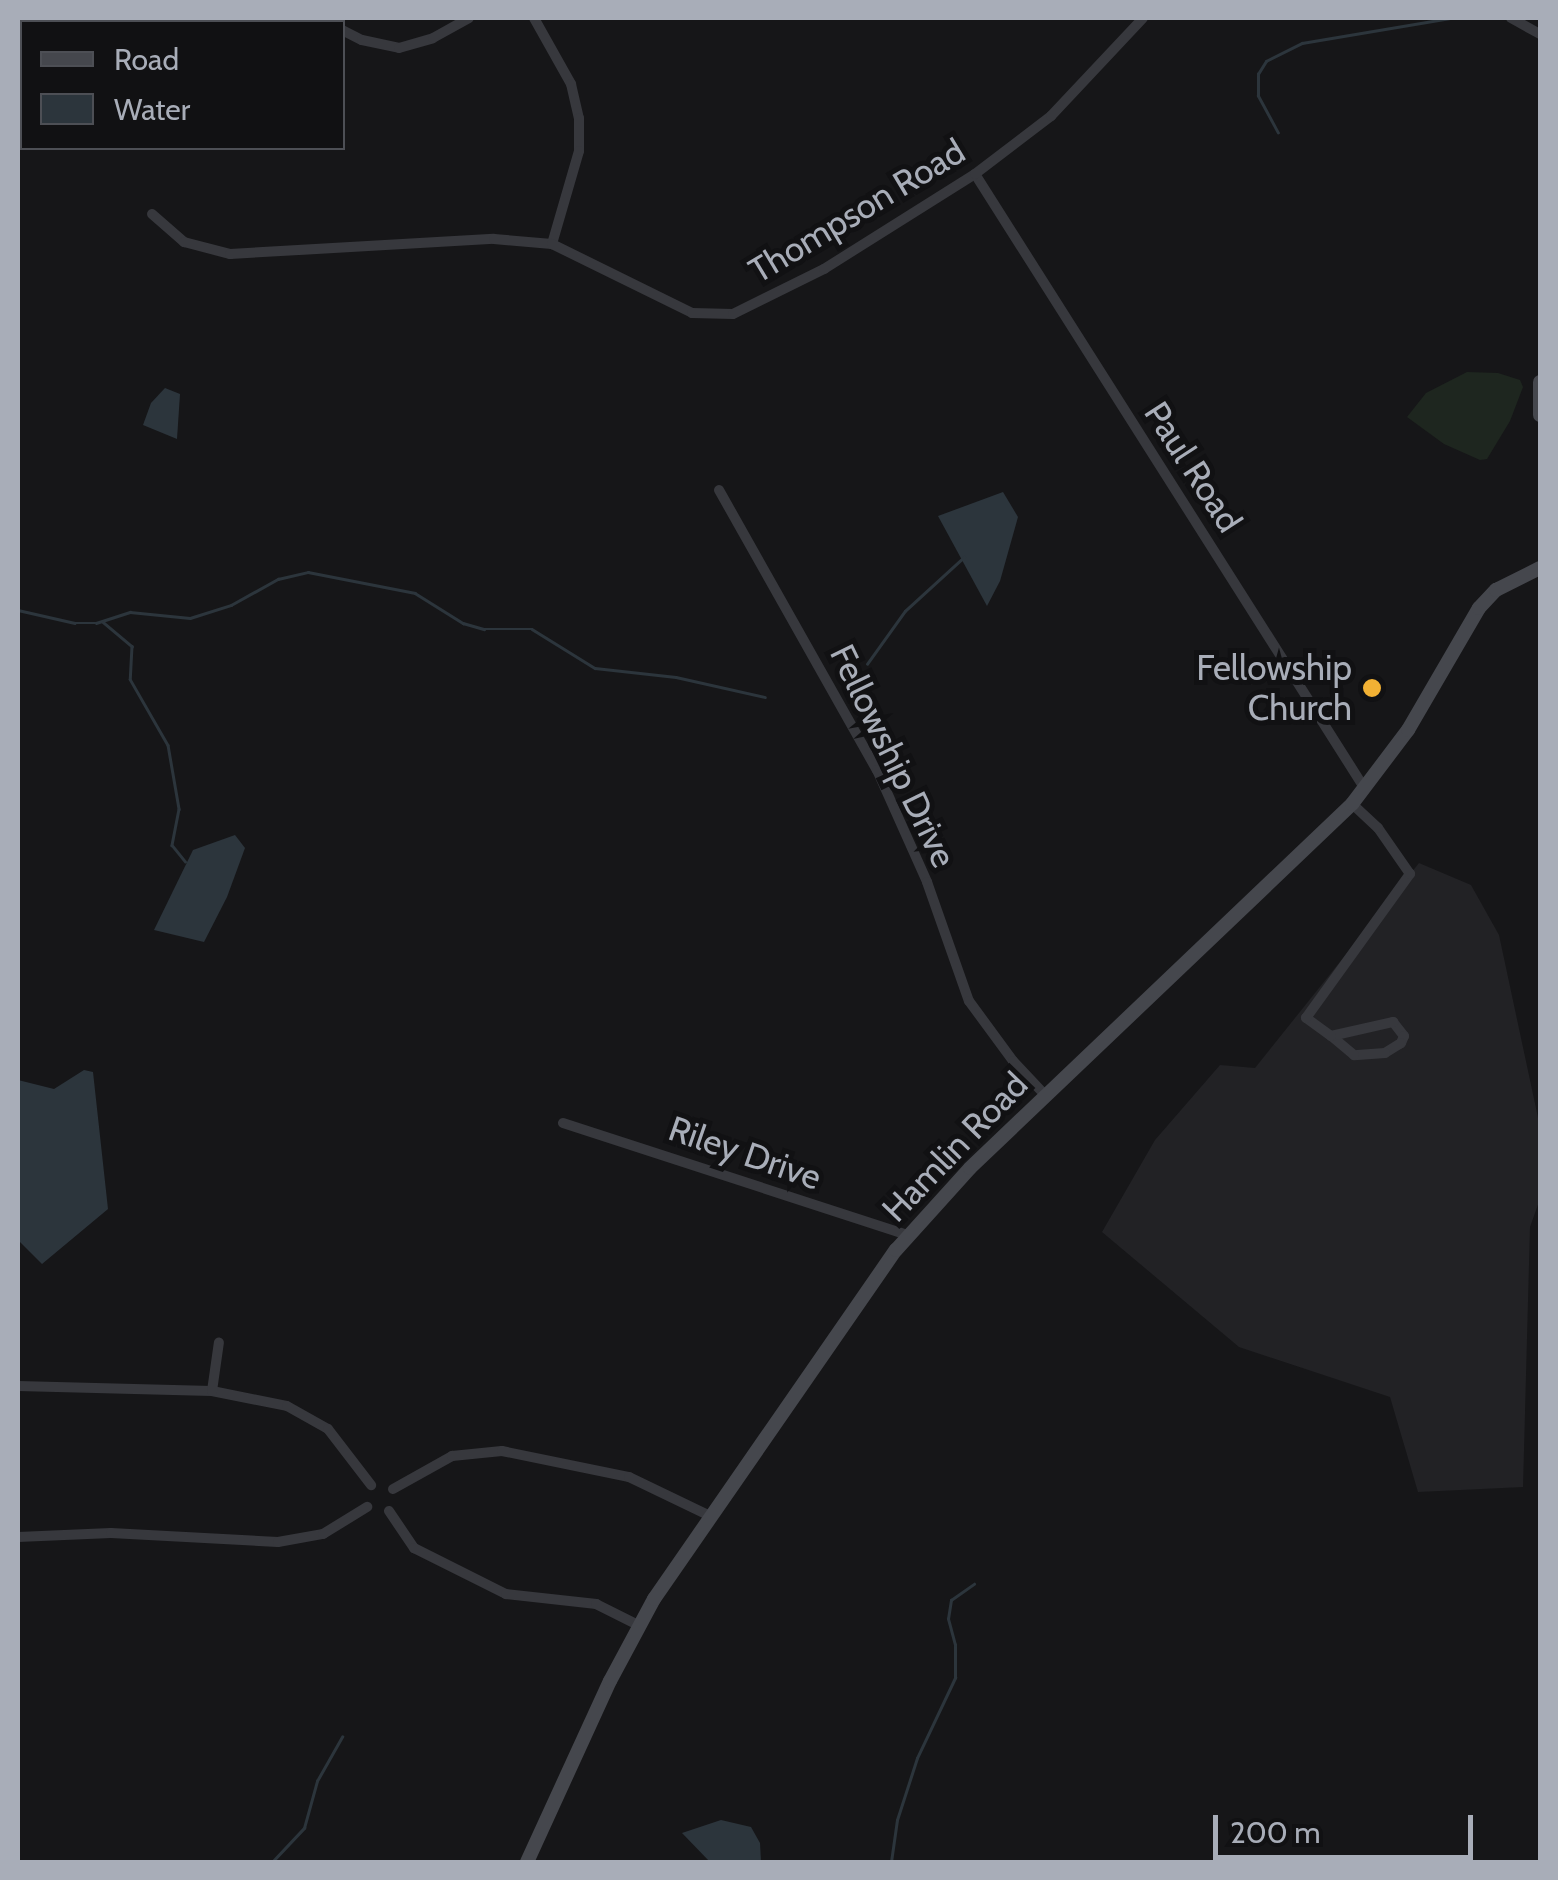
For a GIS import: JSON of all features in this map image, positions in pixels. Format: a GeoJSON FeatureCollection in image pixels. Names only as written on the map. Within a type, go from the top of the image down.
{"type":"FeatureCollection","features":[{"type":"Feature","properties":{"kind":"street"},"geometry":{"type":"LineString","coordinates":[[345,32],[362,40],[399,48],[433,38],[470,18]]}},
{"type":"Feature","properties":{"kind":"street"},"geometry":{"type":"LineString","coordinates":[[534,18],[570,84],[579,118],[579,151],[552,244]]}},
{"type":"Feature","properties":{"kind":"street","name":"Thompson Road"},"geometry":{"type":"LineString","coordinates":[[152,214],[184,242],[230,254],[494,240],[552,244],[692,313],[732,314],[824,269],[975,174],[1051,116],[1142,18]]}},
{"type":"Feature","properties":{"kind":"street"},"geometry":{"type":"LineString","coordinates":[[1512,18],[1540,34]]}},
{"type":"Feature","properties":{"kind":"street","name":"Paul Road"},"geometry":{"type":"LineString","coordinates":[[975,174],[1366,789]]}},
{"type":"Feature","properties":{"kind":"street"},"geometry":{"type":"LineString","coordinates":[[1540,382],[1540,414]]}},
{"type":"Feature","properties":{"kind":"street","name":"Fellowship Drive"},"geometry":{"type":"LineString","coordinates":[[718,490],[878,770],[920,866],[969,1002],[1012,1061],[1046,1096]]}},
{"type":"Feature","properties":{"kind":"street","name":"Hamlin Road"},"geometry":{"type":"LineString","coordinates":[[527,1862],[638,1625],[908,1235],[951,1186],[1352,804],[1408,730],[1472,616],[1496,590],[1540,568]]}},
{"type":"Feature","properties":{"kind":"street"},"geometry":{"type":"LineString","coordinates":[[1331,1036],[1393,1022],[1404,1036],[1395,1048],[1360,1056],[1331,1036],[1306,1018],[1410,874],[1378,828],[1352,804]]}},
{"type":"Feature","properties":{"kind":"street","name":"Riley Drive"},"geometry":{"type":"LineString","coordinates":[[563,1123],[908,1235]]}},
{"type":"Feature","properties":{"kind":"street"},"geometry":{"type":"LineString","coordinates":[[212,1391],[219,1342]]}},
{"type":"Feature","properties":{"kind":"street"},"geometry":{"type":"LineString","coordinates":[[18,1386],[212,1391],[264,1400],[304,1413],[341,1442],[372,1485]]}},
{"type":"Feature","properties":{"kind":"street"},"geometry":{"type":"LineString","coordinates":[[393,1489],[452,1456],[502,1451],[628,1477],[710,1516]]}},
{"type":"Feature","properties":{"kind":"street"},"geometry":{"type":"LineString","coordinates":[[383,1483],[393,1489],[396,1501],[389,1511],[377,1514],[367,1507],[364,1495],[372,1485],[383,1483]]}},
{"type":"Feature","properties":{"kind":"street"},"geometry":{"type":"LineString","coordinates":[[18,1537],[112,1533],[278,1542],[323,1534],[367,1507]]}},
{"type":"Feature","properties":{"kind":"street"},"geometry":{"type":"LineString","coordinates":[[389,1511],[414,1548],[506,1594],[596,1604],[638,1625]]}},
{"type":"Feature","properties":{"kind":"shaded area"},"geometry":{"type":"Polygon","coordinates":[[[1467,372],[1498,373],[1520,380],[1523,387],[1510,421],[1487,459],[1480,460],[1444,444],[1407,417],[1426,393],[1467,372]]]}},
{"type":"Feature","properties":{"kind":"shaded area"},"geometry":{"type":"Polygon","coordinates":[[[1419,863],[1471,885],[1499,935],[1540,1127],[1540,1199],[1530,1227],[1523,1487],[1418,1492],[1390,1397],[1239,1347],[1102,1232],[1155,1140],[1220,1065],[1255,1068],[1419,863]]]}},
{"type":"Feature","properties":{"kind":"water"},"geometry":{"type":"Polygon","coordinates":[[[165,388],[180,394],[177,439],[143,425],[151,403],[165,388]]]}},
{"type":"Feature","properties":{"kind":"water"},"geometry":{"type":"Polygon","coordinates":[[[1003,492],[1018,517],[1000,581],[987,606],[938,516],[1003,492]]]}},
{"type":"Feature","properties":{"kind":"water"},"geometry":{"type":"Polygon","coordinates":[[[235,835],[245,848],[227,897],[204,942],[154,930],[193,850],[235,835]]]}},
{"type":"Feature","properties":{"kind":"water"},"geometry":{"type":"Polygon","coordinates":[[[84,1070],[93,1072],[108,1209],[42,1264],[18,1240],[18,1080],[54,1089],[84,1070]]]}},
{"type":"Feature","properties":{"kind":"water"},"geometry":{"type":"Polygon","coordinates":[[[721,1820],[751,1827],[760,1843],[761,1862],[710,1862],[682,1833],[721,1820]]]}},
{"type":"Feature","properties":{"kind":"waterway"},"geometry":{"type":"LineString","coordinates":[[1278,133],[1258,96],[1258,74],[1266,61],[1302,43],[1450,18]]}},
{"type":"Feature","properties":{"kind":"waterway"},"geometry":{"type":"LineString","coordinates":[[867,664],[905,611],[964,557]]}},
{"type":"Feature","properties":{"kind":"waterway"},"geometry":{"type":"LineString","coordinates":[[18,610],[75,623],[96,623],[130,612],[190,618],[231,605],[278,579],[308,572],[415,593],[463,623],[484,629],[532,629],[595,668],[676,677],[765,697]]}},
{"type":"Feature","properties":{"kind":"waterway"},"geometry":{"type":"LineString","coordinates":[[103,622],[132,646],[130,679],[168,745],[179,809],[172,845],[185,861]]}},
{"type":"Feature","properties":{"kind":"waterway"},"geometry":{"type":"LineString","coordinates":[[891,1862],[897,1820],[917,1758],[955,1678],[955,1645],[948,1619],[951,1600],[974,1584]]}},
{"type":"Feature","properties":{"kind":"waterway"},"geometry":{"type":"LineString","coordinates":[[272,1862],[304,1828],[317,1781],[342,1737]]}},
{"type":"Feature","properties":{"kind":"place","name":"Fellowship Church"},"geometry":{"type":"Point","coordinates":[1372,688]}}]}
